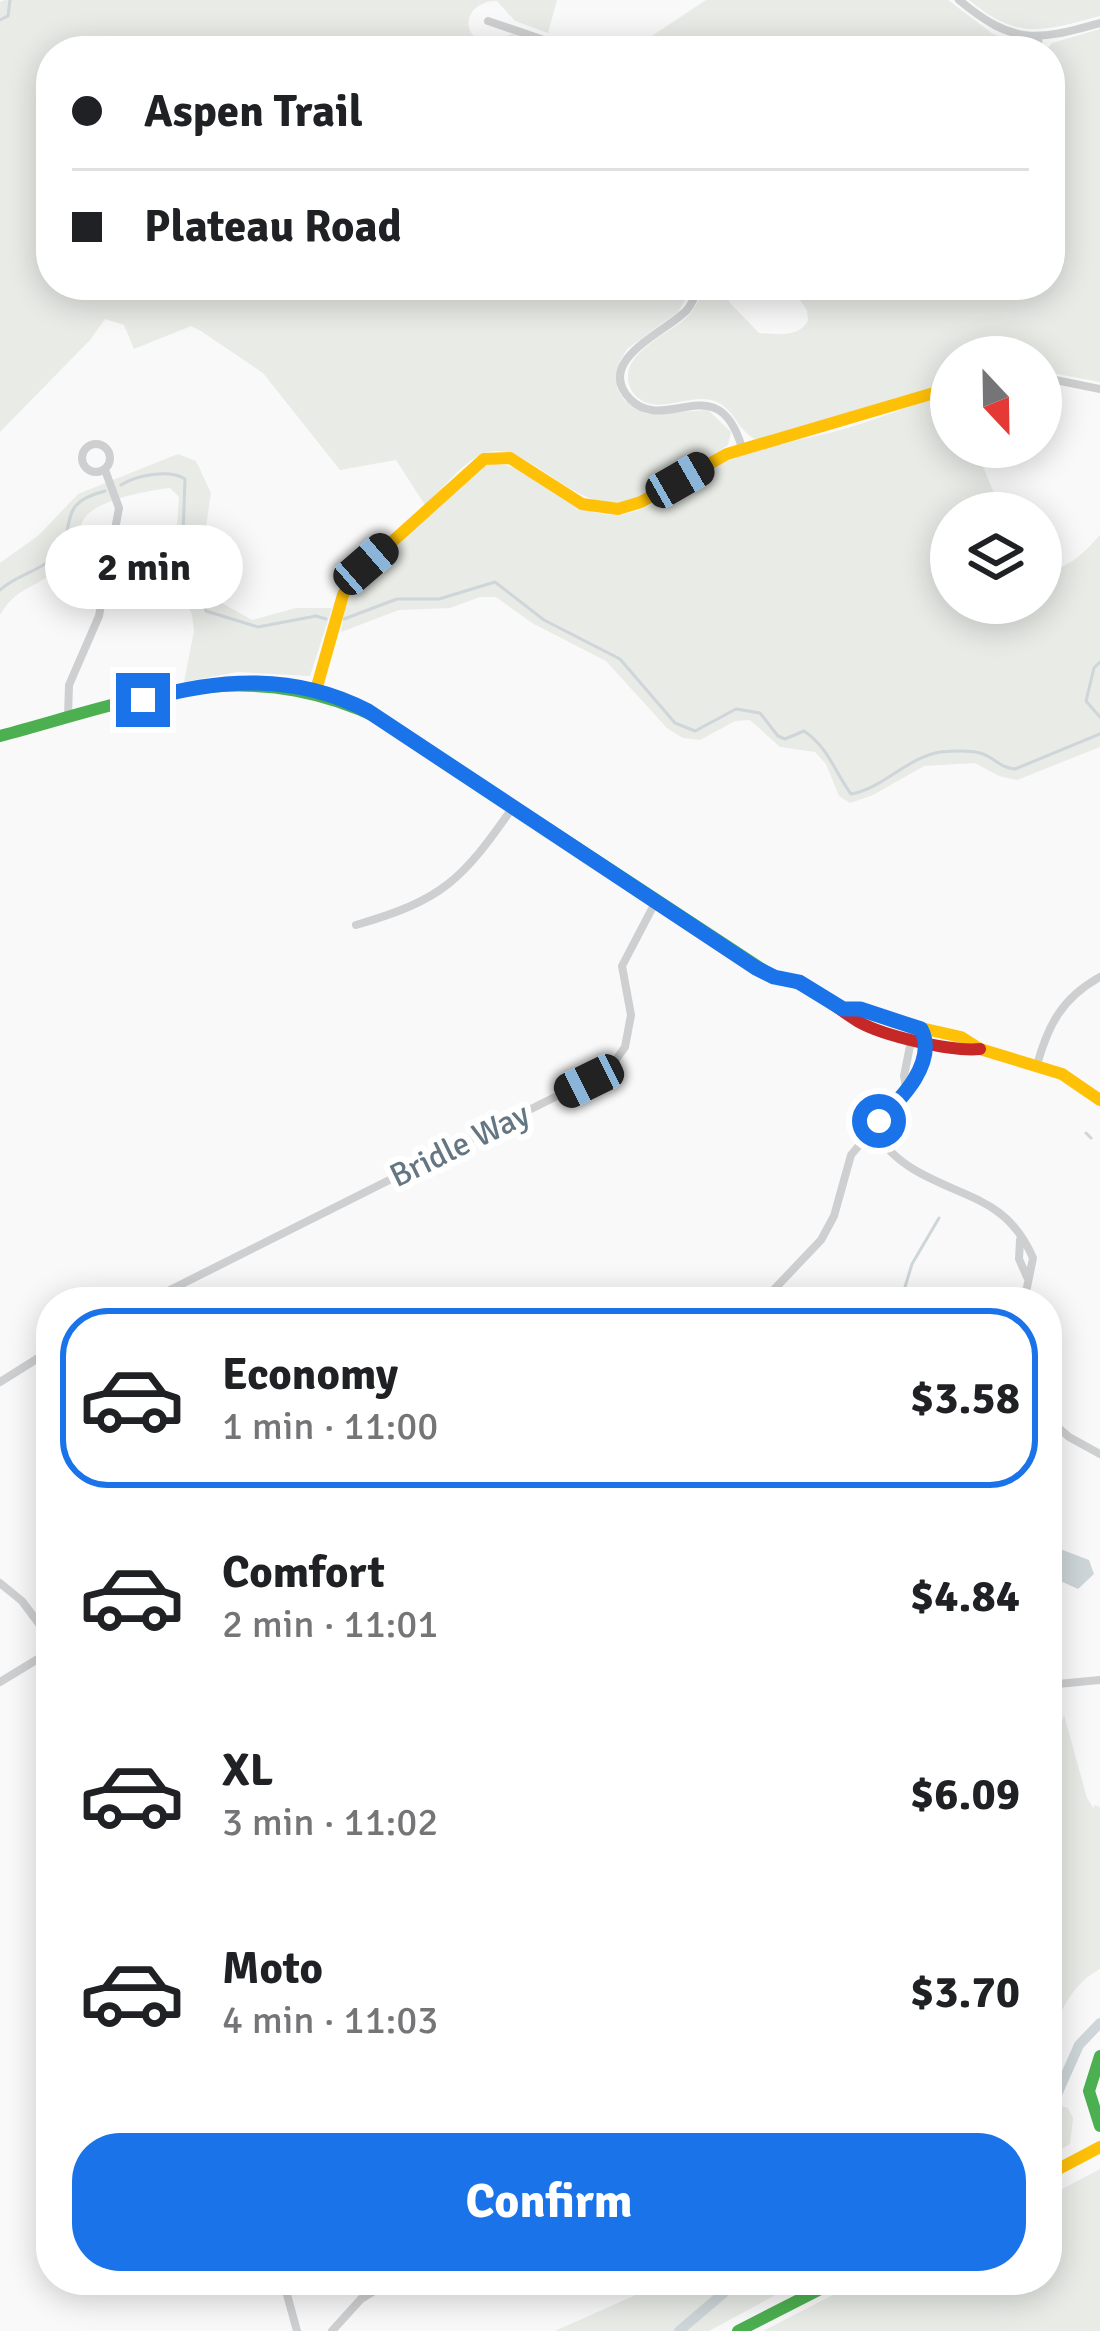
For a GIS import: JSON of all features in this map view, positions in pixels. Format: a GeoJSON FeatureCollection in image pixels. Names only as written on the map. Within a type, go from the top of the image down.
{"type":"FeatureCollection","features":[{"type":"Feature","properties":{"kind":"street"},"geometry":{"type":"LineString","coordinates":[[959,0],[994,27],[1017,36]]}},
{"type":"Feature","properties":{"kind":"street"},"geometry":{"type":"LineString","coordinates":[[488,21],[532,36]]}},
{"type":"Feature","properties":{"kind":"street"},"geometry":{"type":"LineString","coordinates":[[1042,36],[1100,23]]}},
{"type":"Feature","properties":{"kind":"street"},"geometry":{"type":"LineString","coordinates":[[691,300],[683,314],[634,350],[623,369],[622,382],[628,397],[644,408],[715,407],[730,419],[742,449]]}},
{"type":"Feature","properties":{"kind":"street"},"geometry":{"type":"LineString","coordinates":[[1062,381],[1100,389]]}},
{"type":"Feature","properties":{"kind":"street"},"geometry":{"type":"LineString","coordinates":[[316,690],[352,577],[484,459],[510,458],[582,504],[618,509],[641,502],[742,449],[930,394]]}},
{"type":"Feature","properties":{"kind":"street"},"geometry":{"type":"LineString","coordinates":[[68,719],[69,685],[99,616],[119,508],[104,470]]}},
{"type":"Feature","properties":{"kind":"street"},"geometry":{"type":"LineString","coordinates":[[0,736],[222,683],[260,681],[316,690],[368,711],[756,968],[799,982],[843,1009],[860,1009],[919,1037],[962,1051],[980,1048],[1037,1065],[1070,1078],[1100,1100]]}},
{"type":"Feature","properties":{"kind":"street"},"geometry":{"type":"LineString","coordinates":[[356,925],[406,910],[441,892],[471,865],[513,807]]}},
{"type":"Feature","properties":{"kind":"street","name":"Bridle Way"},"geometry":{"type":"LineString","coordinates":[[176,1287],[589,1081],[612,1065],[625,1048],[631,1026],[622,966],[656,902]]}},
{"type":"Feature","properties":{"kind":"street"},"geometry":{"type":"LineString","coordinates":[[1037,1065],[1059,1010],[1100,977]]}},
{"type":"Feature","properties":{"kind":"street"},"geometry":{"type":"LineString","coordinates":[[776,1287],[821,1240],[834,1216],[846,1166],[870,1130],[917,1078],[919,1037]]}},
{"type":"Feature","properties":{"kind":"street"},"geometry":{"type":"LineString","coordinates":[[906,1087],[904,1076],[919,1037]]}},
{"type":"Feature","properties":{"kind":"street"},"geometry":{"type":"LineString","coordinates":[[870,1130],[909,1167],[996,1207],[1020,1240],[1026,1287]]}},
{"type":"Feature","properties":{"kind":"street"},"geometry":{"type":"LineString","coordinates":[[0,1382],[36,1359]]}},
{"type":"Feature","properties":{"kind":"street"},"geometry":{"type":"LineString","coordinates":[[1062,1431],[1100,1454]]}},
{"type":"Feature","properties":{"kind":"street"},"geometry":{"type":"LineString","coordinates":[[0,1582],[36,1620]]}},
{"type":"Feature","properties":{"kind":"street"},"geometry":{"type":"LineString","coordinates":[[0,1682],[36,1660]]}},
{"type":"Feature","properties":{"kind":"street"},"geometry":{"type":"LineString","coordinates":[[1062,1684],[1100,1680]]}},
{"type":"Feature","properties":{"kind":"street"},"geometry":{"type":"LineString","coordinates":[[1100,2056],[1092,2070],[1089,2093],[1100,2126]]}},
{"type":"Feature","properties":{"kind":"street"},"geometry":{"type":"LineString","coordinates":[[1062,2167],[1100,2147]]}},
{"type":"Feature","properties":{"kind":"street"},"geometry":{"type":"LineString","coordinates":[[287,2295],[297,2331]]}},
{"type":"Feature","properties":{"kind":"street"},"geometry":{"type":"LineString","coordinates":[[332,2331],[368,2295]]}},
{"type":"Feature","properties":{"kind":"street"},"geometry":{"type":"LineString","coordinates":[[738,2331],[809,2295]]}},
{"type":"Feature","properties":{"kind":"shaded area"},"geometry":{"type":"Polygon","coordinates":[[[557,0],[548,33],[515,21],[497,1],[473,11],[468,24],[474,36],[36,36],[36,300],[685,300],[678,312],[627,349],[620,361],[617,388],[624,400],[646,414],[708,410],[731,432],[728,445],[662,486],[623,502],[584,496],[513,454],[496,451],[473,459],[425,505],[396,460],[340,470],[263,373],[201,331],[191,326],[134,349],[124,325],[105,319],[0,432],[0,2],[557,0]]]}},
{"type":"Feature","properties":{"kind":"shaded area"},"geometry":{"type":"Polygon","coordinates":[[[706,0],[948,0],[999,36],[652,36],[706,0]]]}},
{"type":"Feature","properties":{"kind":"shaded area"},"geometry":{"type":"Polygon","coordinates":[[[969,0],[1100,0],[1100,16],[1032,29],[1002,22],[969,0]]]}},
{"type":"Feature","properties":{"kind":"shaded area"},"geometry":{"type":"Polygon","coordinates":[[[1100,29],[1100,382],[1062,375],[1062,336],[930,336],[930,388],[758,440],[717,402],[651,404],[630,387],[628,375],[637,355],[678,324],[698,300],[729,300],[759,333],[780,334],[793,333],[808,321],[800,300],[1065,300],[1065,39],[1100,29]]]}},
{"type":"Feature","properties":{"kind":"shaded area"},"geometry":{"type":"Polygon","coordinates":[[[930,400],[930,468],[984,468],[993,492],[930,492],[930,624],[1062,624],[1062,566],[1100,535],[1100,747],[1017,780],[975,763],[924,766],[850,803],[839,796],[826,764],[815,752],[780,747],[750,720],[735,721],[700,740],[683,738],[667,728],[606,661],[532,623],[496,597],[480,597],[450,608],[399,610],[341,632],[357,580],[485,466],[515,468],[599,513],[631,513],[738,457],[930,400]]]}},
{"type":"Feature","properties":{"kind":"shaded area"},"geometry":{"type":"Polygon","coordinates":[[[178,454],[196,461],[211,493],[201,560],[213,598],[252,620],[296,608],[332,608],[310,676],[237,672],[184,682],[194,631],[184,594],[162,560],[162,550],[177,525],[179,497],[170,488],[124,497],[90,512],[62,564],[13,598],[0,615],[0,563],[39,535],[78,494],[178,454]]]}},
{"type":"Feature","properties":{"kind":"shaded area"},"geometry":{"type":"Polygon","coordinates":[[[1062,1550],[1089,1560],[1094,1574],[1078,1589],[1062,1582],[1062,1550]]]}},
{"type":"Feature","properties":{"kind":"shaded area"},"geometry":{"type":"Polygon","coordinates":[[[1064,1715],[1087,1798],[1094,1809],[1094,1805],[1100,1807],[1100,1969],[1079,1985],[1062,2011],[1064,1715]]]}},
{"type":"Feature","properties":{"kind":"shaded area"},"geometry":{"type":"Polygon","coordinates":[[[1062,2106],[1073,2118],[1070,2144],[1062,2149],[1062,2106]]]}},
{"type":"Feature","properties":{"kind":"shaded area"},"geometry":{"type":"Polygon","coordinates":[[[1100,2169],[1100,2331],[763,2331],[833,2295],[1062,2295],[1062,2189],[1100,2169]]]}},
{"type":"Feature","properties":{"kind":"shaded area"},"geometry":{"type":"Polygon","coordinates":[[[635,2295],[775,2295],[709,2331],[555,2331],[635,2295]]]}},
{"type":"Feature","properties":{"kind":"waterway"},"geometry":{"type":"LineString","coordinates":[[0,20],[8,16],[10,0]]}},
{"type":"Feature","properties":{"kind":"waterway"},"geometry":{"type":"LineString","coordinates":[[121,485],[153,474],[185,479],[183,535],[173,555],[196,579],[206,611],[258,627],[316,616],[326,619]]}},
{"type":"Feature","properties":{"kind":"waterway"},"geometry":{"type":"LineString","coordinates":[[0,590],[51,560],[79,502],[105,491]]}},
{"type":"Feature","properties":{"kind":"waterway"},"geometry":{"type":"LineString","coordinates":[[344,619],[397,599],[439,599],[495,582],[544,620],[620,659],[675,723],[695,731],[736,709],[760,713],[785,739],[804,731],[825,752],[851,794],[940,752],[980,753],[1015,769],[1100,734]]}},
{"type":"Feature","properties":{"kind":"waterway"},"geometry":{"type":"LineString","coordinates":[[1100,662],[1094,668],[1086,701],[1100,717]]}},
{"type":"Feature","properties":{"kind":"waterway"},"geometry":{"type":"LineString","coordinates":[[1086,1133],[1091,1138]]}},
{"type":"Feature","properties":{"kind":"waterway"},"geometry":{"type":"LineString","coordinates":[[905,1287],[912,1264],[939,1218]]}},
{"type":"Feature","properties":{"kind":"waterway"},"geometry":{"type":"LineString","coordinates":[[1062,2083],[1079,2045],[1100,2023]]}},
{"type":"Feature","properties":{"kind":"waterway"},"geometry":{"type":"LineString","coordinates":[[679,2331],[721,2295]]}},
{"type":"Feature","properties":{"kind":"traffic: fast"},"geometry":{"type":"LineString","coordinates":[[0,736],[98,708],[190,689],[283,689],[331,699],[381,719],[774,977],[784,979]]}},
{"type":"Feature","properties":{"kind":"traffic: fast"},"geometry":{"type":"LineString","coordinates":[[1100,2056],[1089,2091],[1100,2126]]}},
{"type":"Feature","properties":{"kind":"traffic: fast"},"geometry":{"type":"LineString","coordinates":[[738,2331],[809,2295]]}},
{"type":"Feature","properties":{"kind":"traffic: slow"},"geometry":{"type":"LineString","coordinates":[[316,690],[343,595],[353,577],[484,459],[510,458],[582,504],[618,509],[641,502],[727,454],[930,394]]}},
{"type":"Feature","properties":{"kind":"traffic: slow"},"geometry":{"type":"LineString","coordinates":[[843,1009],[861,1009],[894,1022],[961,1037],[980,1049],[1062,1074],[1100,1100]]}},
{"type":"Feature","properties":{"kind":"traffic: slow"},"geometry":{"type":"LineString","coordinates":[[1062,2167],[1100,2147]]}},
{"type":"Feature","properties":{"kind":"traffic: jam"},"geometry":{"type":"LineString","coordinates":[[784,979],[885,1033],[980,1049]]}},
{"type":"Feature","properties":{"kind":"route"},"geometry":{"type":"LineString","coordinates":[[143,700],[202,686],[260,681],[316,690],[368,711],[756,968],[799,982],[843,1009],[860,1009],[921,1029],[926,1043],[917,1078],[879,1121]]}}]}
